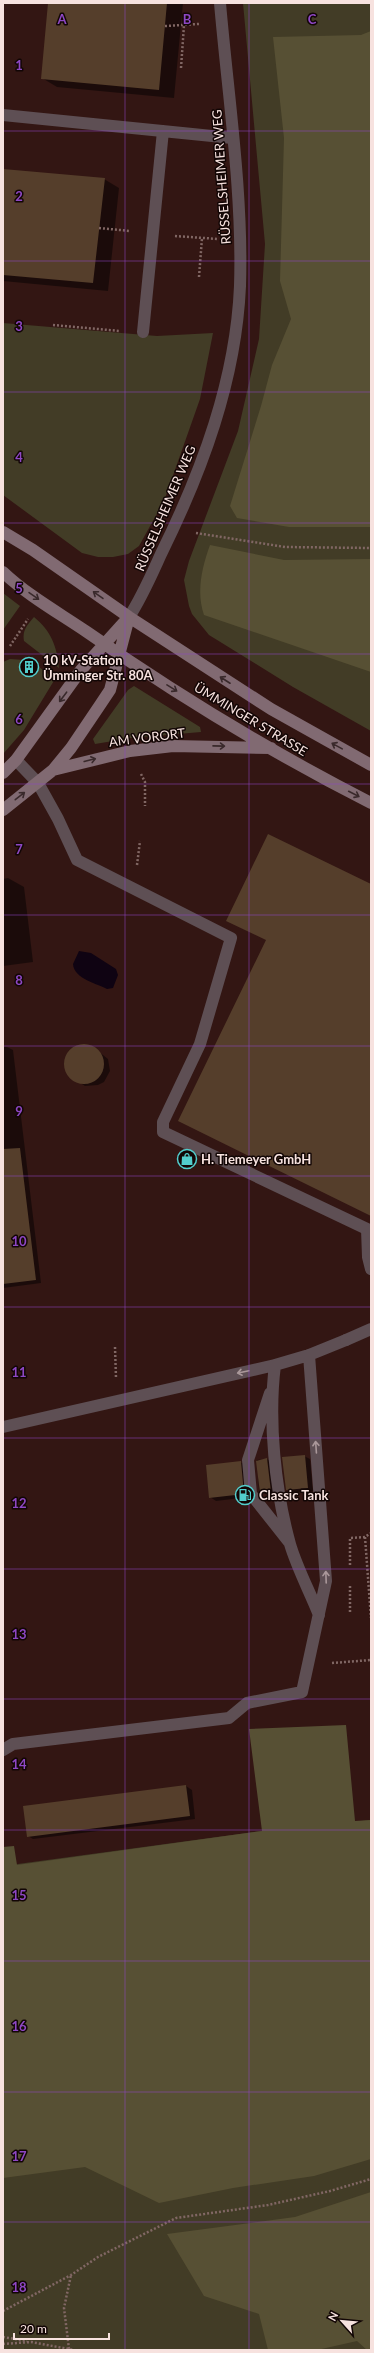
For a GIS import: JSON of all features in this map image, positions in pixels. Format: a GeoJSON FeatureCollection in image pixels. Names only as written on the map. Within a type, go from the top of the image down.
{"type":"FeatureCollection","features":[{"type":"Feature","properties":{"kind":"street","name":"RÜSSELSHEIMER WEG"},"geometry":{"type":"LineString","coordinates":[[130,617],[174,529],[199,469],[222,397],[232,353],[240,288],[240,240],[220,3]]}},
{"type":"Feature","properties":{"kind":"street"},"geometry":{"type":"LineString","coordinates":[[3,115],[232,138]]}},
{"type":"Feature","properties":{"kind":"street"},"geometry":{"type":"LineString","coordinates":[[143,332],[163,131]]}},
{"type":"Feature","properties":{"kind":"street","name":"ÜMMINGER STRASSE"},"geometry":{"type":"LineString","coordinates":[[3,532],[33,550],[130,617],[271,709],[371,765]]}},
{"type":"Feature","properties":{"kind":"street","name":"ÜMMINGER STRASSE"},"geometry":{"type":"LineString","coordinates":[[3,572],[119,655],[271,748],[371,803]]}},
{"type":"Feature","properties":{"kind":"street"},"geometry":{"type":"LineString","coordinates":[[3,773],[16,760],[81,670],[130,617]]}},
{"type":"Feature","properties":{"kind":"street"},"geometry":{"type":"LineString","coordinates":[[119,655],[130,617]]}},
{"type":"Feature","properties":{"kind":"street","name":"AM VORORT"},"geometry":{"type":"LineString","coordinates":[[3,810],[53,770],[71,748],[110,690],[119,655]]}},
{"type":"Feature","properties":{"kind":"street","name":"AM VORORT"},"geometry":{"type":"LineString","coordinates":[[53,770],[130,751],[173,746],[271,748]]}},
{"type":"Feature","properties":{"kind":"street"},"geometry":{"type":"LineString","coordinates":[[16,760],[38,783],[58,819],[77,860],[231,938],[200,1044],[163,1122],[163,1132],[367,1229],[371,1269]]}},
{"type":"Feature","properties":{"kind":"street"},"geometry":{"type":"LineString","coordinates":[[3,1427],[275,1365],[309,1355],[371,1329]]}},
{"type":"Feature","properties":{"kind":"street"},"geometry":{"type":"LineString","coordinates":[[3,1750],[13,1744],[229,1718],[247,1703],[302,1692],[326,1581],[309,1355]]}},
{"type":"Feature","properties":{"kind":"street"},"geometry":{"type":"LineString","coordinates":[[275,1365],[272,1385],[248,1460],[251,1494],[290,1544]]}},
{"type":"Feature","properties":{"kind":"street"},"geometry":{"type":"LineString","coordinates":[[272,1385],[275,1458],[279,1491],[290,1544],[319,1615]]}},
{"type":"Feature","properties":{"kind":"path"},"geometry":{"type":"LineString","coordinates":[[165,26],[222,23]]}},
{"type":"Feature","properties":{"kind":"path"},"geometry":{"type":"LineString","coordinates":[[181,68],[184,25]]}},
{"type":"Feature","properties":{"kind":"path"},"geometry":{"type":"LineString","coordinates":[[99,228],[202,238],[240,240]]}},
{"type":"Feature","properties":{"kind":"path"},"geometry":{"type":"LineString","coordinates":[[199,277],[202,238]]}},
{"type":"Feature","properties":{"kind":"path"},"geometry":{"type":"LineString","coordinates":[[53,325],[143,332]]}},
{"type":"Feature","properties":{"kind":"path"},"geometry":{"type":"LineString","coordinates":[[174,529],[285,546],[371,548]]}},
{"type":"Feature","properties":{"kind":"path"},"geometry":{"type":"LineString","coordinates":[[10,646],[32,613]]}},
{"type":"Feature","properties":{"kind":"path"},"geometry":{"type":"LineString","coordinates":[[139,769],[145,782],[145,806]]}},
{"type":"Feature","properties":{"kind":"path"},"geometry":{"type":"LineString","coordinates":[[115,1347],[117,1401]]}},
{"type":"Feature","properties":{"kind":"path"},"geometry":{"type":"LineString","coordinates":[[350,1568],[350,1538],[365,1537],[371,1533]]}},
{"type":"Feature","properties":{"kind":"path"},"geometry":{"type":"LineString","coordinates":[[365,1537],[371,1618]]}},
{"type":"Feature","properties":{"kind":"path"},"geometry":{"type":"LineString","coordinates":[[350,1582],[350,1612]]}},
{"type":"Feature","properties":{"kind":"path"},"geometry":{"type":"LineString","coordinates":[[308,1665],[371,1660]]}},
{"type":"Feature","properties":{"kind":"path"},"geometry":{"type":"LineString","coordinates":[[3,2311],[71,2275],[98,2257],[176,2218],[268,2205],[330,2191],[371,2179]]}},
{"type":"Feature","properties":{"kind":"path"},"geometry":{"type":"LineString","coordinates":[[69,2349],[64,2308],[71,2275]]}},
{"type":"Feature","properties":{"kind":"path"},"geometry":{"type":"LineString","coordinates":[[3,2337],[74,2350]]}},
{"type":"Feature","properties":{"kind":"path"},"geometry":{"type":"LineString","coordinates":[[3,2344],[31,2342]]}},
{"type":"Feature","properties":{"kind":"shaded area"},"geometry":{"type":"Polygon","coordinates":[[[243,3],[371,3],[371,731],[293,687],[209,635],[192,614],[184,580],[189,561],[238,431],[259,339],[265,244],[243,3]]]}},
{"type":"Feature","properties":{"kind":"shaded area"},"geometry":{"type":"Polygon","coordinates":[[[371,31],[371,527],[289,527],[237,518],[230,506],[272,365],[291,319],[280,281],[284,138],[273,37],[361,35],[371,31]]]}},
{"type":"Feature","properties":{"kind":"shaded area"},"geometry":{"type":"Polygon","coordinates":[[[3,323],[157,336],[213,333],[200,399],[164,501],[139,546],[128,554],[113,557],[98,557],[82,553],[3,495],[3,323]]]}},
{"type":"Feature","properties":{"kind":"shaded area"},"geometry":{"type":"Polygon","coordinates":[[[210,545],[284,560],[371,559],[371,672],[204,615],[200,597],[200,589],[202,571],[210,545]]]}},
{"type":"Feature","properties":{"kind":"shaded area"},"geometry":{"type":"Polygon","coordinates":[[[3,593],[20,606],[3,630],[3,593]]]}},
{"type":"Feature","properties":{"kind":"shaded area"},"geometry":{"type":"Polygon","coordinates":[[[34,617],[49,633],[57,653],[59,668],[24,641],[26,628],[34,617]]]}},
{"type":"Feature","properties":{"kind":"shaded area"},"geometry":{"type":"Polygon","coordinates":[[[10,659],[24,660],[20,667],[35,675],[39,667],[55,679],[24,730],[3,754],[3,662],[10,659]]]}},
{"type":"Feature","properties":{"kind":"shaded area"},"geometry":{"type":"Polygon","coordinates":[[[134,686],[200,727],[201,732],[131,738],[95,744],[93,739],[128,690],[134,686]]]}},
{"type":"Feature","properties":{"kind":"shaded area"},"geometry":{"type":"Polygon","coordinates":[[[79,951],[91,953],[116,969],[118,975],[113,988],[107,989],[77,974],[73,964],[79,951]]]}},
{"type":"Feature","properties":{"kind":"shaded area"},"geometry":{"type":"Polygon","coordinates":[[[346,1725],[355,1821],[371,1820],[371,2159],[314,2176],[233,2188],[159,2203],[85,2167],[3,2178],[3,1847],[14,1846],[17,1865],[262,1831],[249,1729],[346,1725]]]}},
{"type":"Feature","properties":{"kind":"shaded area"},"geometry":{"type":"Polygon","coordinates":[[[371,1820],[371,2350],[3,2350],[3,1866],[262,1831],[371,1820]]]}},
{"type":"Feature","properties":{"kind":"shaded area"},"geometry":{"type":"Polygon","coordinates":[[[371,2192],[371,2350],[367,2350],[357,2341],[317,2350],[268,2350],[259,2314],[204,2296],[167,2234],[295,2217],[371,2192]]]}},
{"type":"Feature","properties":{"kind":"building"},"geometry":{"type":"Polygon","coordinates":[[[48,3],[167,3],[159,90],[41,79],[48,3]]]}},
{"type":"Feature","properties":{"kind":"building"},"geometry":{"type":"Polygon","coordinates":[[[3,169],[105,178],[93,283],[3,275],[3,169]]]}},
{"type":"Feature","properties":{"kind":"building"},"geometry":{"type":"Polygon","coordinates":[[[268,834],[371,884],[371,1216],[178,1121],[266,940],[226,921],[268,834]]]}},
{"type":"Feature","properties":{"kind":"building"},"geometry":{"type":"Polygon","coordinates":[[[88,1044],[95,1047],[101,1053],[104,1064],[103,1072],[95,1081],[88,1084],[80,1084],[73,1081],[65,1072],[64,1060],[67,1053],[76,1045],[88,1044]]]}},
{"type":"Feature","properties":{"kind":"building"},"geometry":{"type":"Polygon","coordinates":[[[20,1148],[36,1280],[3,1284],[3,1149],[20,1148]]]}},
{"type":"Feature","properties":{"kind":"building"},"geometry":{"type":"Polygon","coordinates":[[[305,1455],[308,1488],[286,1490],[282,1457],[305,1455]]]}},
{"type":"Feature","properties":{"kind":"building"},"geometry":{"type":"Polygon","coordinates":[[[267,1458],[271,1492],[260,1493],[256,1461],[267,1458]]]}},
{"type":"Feature","properties":{"kind":"building"},"geometry":{"type":"Polygon","coordinates":[[[241,1461],[244,1494],[209,1498],[206,1465],[241,1461]]]}},
{"type":"Feature","properties":{"kind":"building"},"geometry":{"type":"Polygon","coordinates":[[[186,1785],[190,1816],[27,1837],[23,1806],[186,1785]]]}},
{"type":"Feature","properties":{"kind":"place","name":"10 kV-Station Ümminger Str. 80A"},"geometry":{"type":"Point","coordinates":[29,667]}},
{"type":"Feature","properties":{"kind":"place","name":"H. Tiemeyer GmbH"},"geometry":{"type":"Point","coordinates":[187,1159]}},
{"type":"Feature","properties":{"kind":"place","name":"Classic Tank"},"geometry":{"type":"Point","coordinates":[245,1495]}}]}
